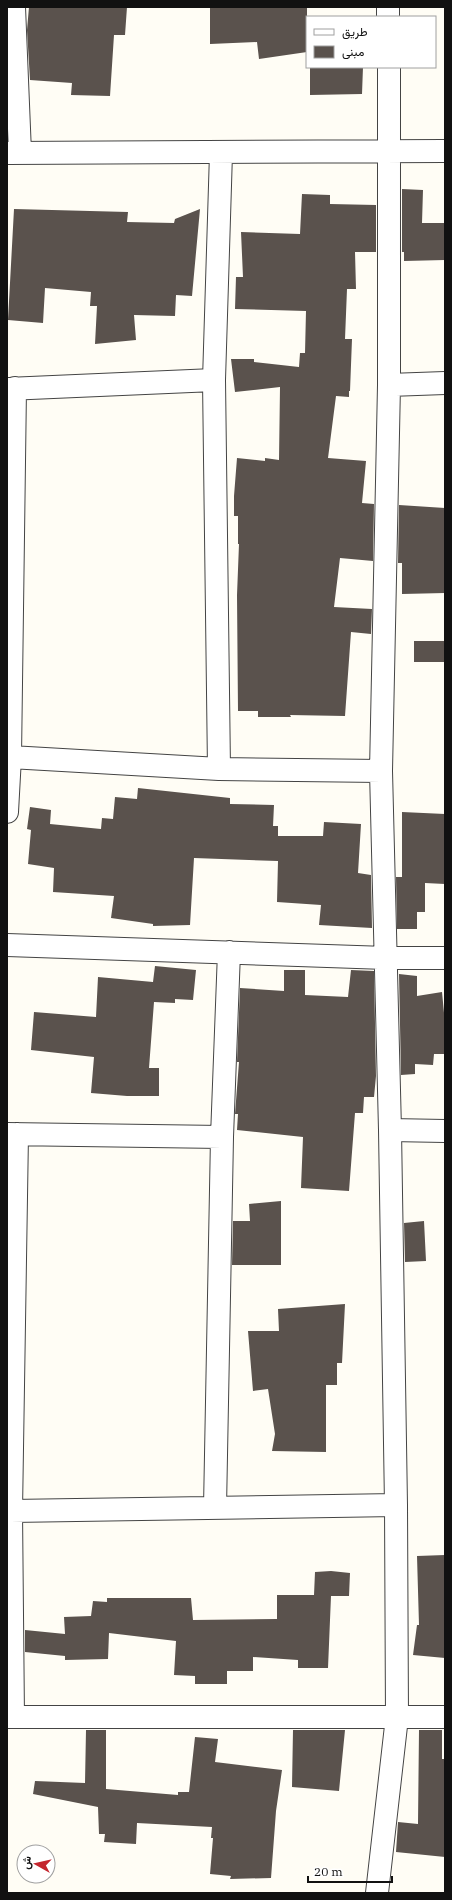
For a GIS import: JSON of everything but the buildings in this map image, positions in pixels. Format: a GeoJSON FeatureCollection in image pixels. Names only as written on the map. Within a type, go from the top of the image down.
{"type":"FeatureCollection","features":[{"type":"Feature","properties":{"kind":"street"},"geometry":{"type":"LineString","coordinates":[[14,7],[14,153],[445,152]]}},
{"type":"Feature","properties":{"kind":"street"},"geometry":{"type":"LineString","coordinates":[[377,1893],[397,1717],[396,1505],[390,1130],[381,771],[389,385],[389,68]]}},
{"type":"Feature","properties":{"kind":"street"},"geometry":{"type":"LineString","coordinates":[[219,768],[214,380],[221,153]]}},
{"type":"Feature","properties":{"kind":"street"},"geometry":{"type":"LineString","coordinates":[[7,812],[10,757],[11,388],[214,380]]}},
{"type":"Feature","properties":{"kind":"street"},"geometry":{"type":"LineString","coordinates":[[389,385],[445,383]]}},
{"type":"Feature","properties":{"kind":"street"},"geometry":{"type":"LineString","coordinates":[[10,757],[219,768],[381,771]]}},
{"type":"Feature","properties":{"kind":"street"},"geometry":{"type":"LineString","coordinates":[[7,944],[386,958],[445,958]]}},
{"type":"Feature","properties":{"kind":"street"},"geometry":{"type":"LineString","coordinates":[[215,1508],[222,1137],[229,952]]}},
{"type":"Feature","properties":{"kind":"street"},"geometry":{"type":"LineString","coordinates":[[390,1130],[445,1131]]}},
{"type":"Feature","properties":{"kind":"street"},"geometry":{"type":"LineString","coordinates":[[222,1137],[12,1134],[10,1717],[445,1717]]}},
{"type":"Feature","properties":{"kind":"street"},"geometry":{"type":"LineString","coordinates":[[11,1512],[396,1505]]}}]}
